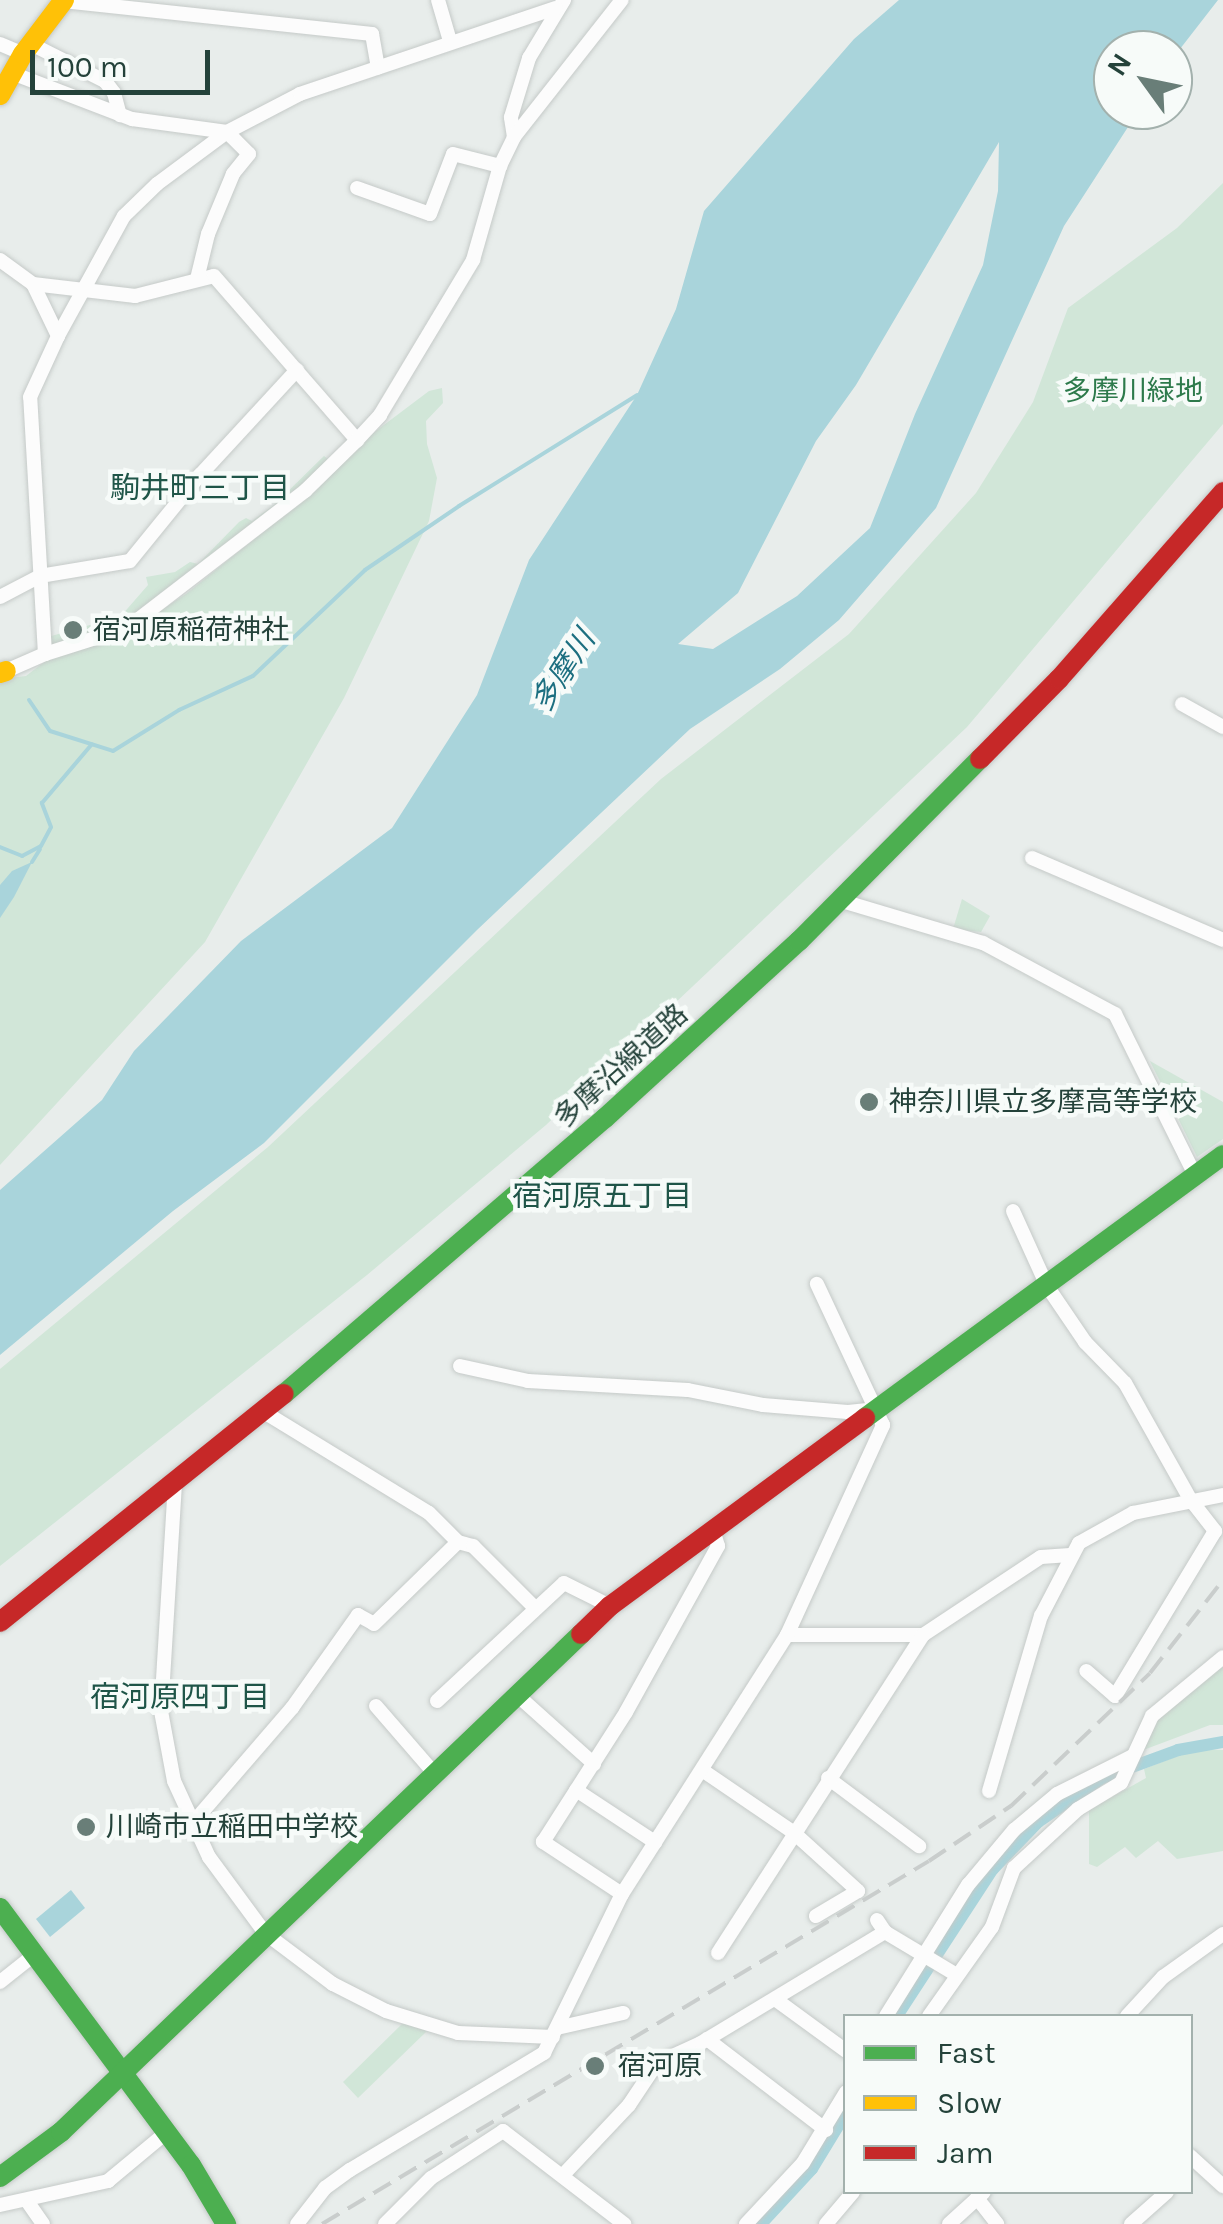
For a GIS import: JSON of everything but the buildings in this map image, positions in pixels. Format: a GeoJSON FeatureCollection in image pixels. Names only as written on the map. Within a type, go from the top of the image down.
{"type":"FeatureCollection","features":[{"type":"Feature","properties":{"kind":"street"},"geometry":{"type":"LineString","coordinates":[[0,95],[63,0],[372,34],[378,68]]}},
{"type":"Feature","properties":{"kind":"street"},"geometry":{"type":"LineString","coordinates":[[438,0],[450,41]]}},
{"type":"Feature","properties":{"kind":"street"},"geometry":{"type":"LineString","coordinates":[[3,672],[138,620],[305,491],[357,440],[394,392],[473,260],[500,166],[514,138],[622,0]]}},
{"type":"Feature","properties":{"kind":"street"},"geometry":{"type":"LineString","coordinates":[[45,654],[30,397],[58,336],[132,207],[227,132],[300,94],[557,3]]}},
{"type":"Feature","properties":{"kind":"street"},"geometry":{"type":"LineString","coordinates":[[514,138],[511,116],[524,73],[557,3]]}},
{"type":"Feature","properties":{"kind":"street"},"geometry":{"type":"LineString","coordinates":[[0,44],[27,49],[105,81],[114,92],[120,115]]}},
{"type":"Feature","properties":{"kind":"street"},"geometry":{"type":"LineString","coordinates":[[12,73],[120,115],[227,132],[249,154],[233,174],[208,234],[197,279]]}},
{"type":"Feature","properties":{"kind":"street"},"geometry":{"type":"LineString","coordinates":[[357,188],[430,214],[453,154],[500,166]]}},
{"type":"Feature","properties":{"kind":"street"},"geometry":{"type":"LineString","coordinates":[[0,260],[33,284],[135,296],[214,276],[357,440]]}},
{"type":"Feature","properties":{"kind":"street"},"geometry":{"type":"LineString","coordinates":[[33,284],[58,336]]}},
{"type":"Feature","properties":{"kind":"street"},"geometry":{"type":"LineString","coordinates":[[0,597],[40,576],[130,561],[200,475],[297,370]]}},
{"type":"Feature","properties":{"kind":"street","name":"多摩沿線道路"},"geometry":{"type":"LineString","coordinates":[[0,1622],[264,1412],[604,1118],[842,901],[1059,680],[1223,492]]}},
{"type":"Feature","properties":{"kind":"street"},"geometry":{"type":"LineString","coordinates":[[1182,704],[1223,727]]}},
{"type":"Feature","properties":{"kind":"street"},"geometry":{"type":"LineString","coordinates":[[1032,858],[1223,940]]}},
{"type":"Feature","properties":{"kind":"street"},"geometry":{"type":"LineString","coordinates":[[842,901],[983,942],[1116,1014],[1195,1175]]}},
{"type":"Feature","properties":{"kind":"street"},"geometry":{"type":"LineString","coordinates":[[0,2177],[61,2132],[610,1606],[1223,1155]]}},
{"type":"Feature","properties":{"kind":"street"},"geometry":{"type":"LineString","coordinates":[[1014,1211],[1047,1286],[1085,1342],[1125,1383],[1190,1500],[1215,1531],[1115,1696],[1086,1671]]}},
{"type":"Feature","properties":{"kind":"street"},"geometry":{"type":"LineString","coordinates":[[297,2224],[325,2188],[533,2061],[555,2032],[622,1894],[787,1636],[883,1425],[817,1284]]}},
{"type":"Feature","properties":{"kind":"street"},"geometry":{"type":"LineString","coordinates":[[460,1366],[528,1380],[688,1390],[764,1405],[848,1412],[876,1409]]}},
{"type":"Feature","properties":{"kind":"street"},"geometry":{"type":"LineString","coordinates":[[264,1412],[429,1512],[458,1542],[474,1546],[534,1607]]}},
{"type":"Feature","properties":{"kind":"street"},"geometry":{"type":"LineString","coordinates":[[175,1484],[160,1692],[174,1781],[191,1825],[218,1870],[266,1933],[333,1984],[418,2023],[458,2033],[555,2032],[623,2014]]}},
{"type":"Feature","properties":{"kind":"street"},"geometry":{"type":"LineString","coordinates":[[989,1791],[1042,1616],[1079,1543],[1111,1522],[1223,1494]]}},
{"type":"Feature","properties":{"kind":"street"},"geometry":{"type":"LineString","coordinates":[[622,1894],[543,1842],[594,1764],[718,1546],[713,1530]]}},
{"type":"Feature","properties":{"kind":"street"},"geometry":{"type":"LineString","coordinates":[[191,1825],[292,1708],[358,1615],[374,1624],[458,1542]]}},
{"type":"Feature","properties":{"kind":"street"},"geometry":{"type":"LineString","coordinates":[[718,1953],[922,1635],[1041,1557],[1070,1555]]}},
{"type":"Feature","properties":{"kind":"street"},"geometry":{"type":"LineString","coordinates":[[437,1701],[564,1583],[610,1606]]}},
{"type":"Feature","properties":{"kind":"street"},"geometry":{"type":"LineString","coordinates":[[787,1636],[922,1635]]}},
{"type":"Feature","properties":{"kind":"street"},"geometry":{"type":"LineString","coordinates":[[929,2014],[952,1972],[992,1928],[1014,1868],[1078,1809],[1123,1778],[1152,1716],[1223,1658]]}},
{"type":"Feature","properties":{"kind":"street"},"geometry":{"type":"LineString","coordinates":[[516,1694],[594,1764]]}},
{"type":"Feature","properties":{"kind":"street"},"geometry":{"type":"LineString","coordinates":[[376,1706],[434,1773]]}},
{"type":"Feature","properties":{"kind":"street"},"geometry":{"type":"LineString","coordinates":[[887,2014],[968,1884],[1029,1814],[1084,1777],[1130,1759]]}},
{"type":"Feature","properties":{"kind":"street"},"geometry":{"type":"LineString","coordinates":[[702,1770],[793,1832],[858,1891],[816,1916]]}},
{"type":"Feature","properties":{"kind":"street"},"geometry":{"type":"LineString","coordinates":[[828,1778],[920,1846]]}},
{"type":"Feature","properties":{"kind":"street"},"geometry":{"type":"LineString","coordinates":[[576,1790],[655,1842]]}},
{"type":"Feature","properties":{"kind":"street"},"geometry":{"type":"LineString","coordinates":[[0,1908],[191,2165],[226,2224]]}},
{"type":"Feature","properties":{"kind":"street"},"geometry":{"type":"LineString","coordinates":[[564,2174],[629,2105],[657,2064],[775,1999],[881,1926],[952,1972]]}},
{"type":"Feature","properties":{"kind":"street"},"geometry":{"type":"LineString","coordinates":[[1129,2014],[1163,1977],[1223,1934]]}},
{"type":"Feature","properties":{"kind":"street"},"geometry":{"type":"LineString","coordinates":[[1207,1944],[1223,1952]]}},
{"type":"Feature","properties":{"kind":"street"},"geometry":{"type":"LineString","coordinates":[[0,1982],[34,1954]]}},
{"type":"Feature","properties":{"kind":"street"},"geometry":{"type":"LineString","coordinates":[[775,1999],[843,2049]]}},
{"type":"Feature","properties":{"kind":"street"},"geometry":{"type":"LineString","coordinates":[[707,2039],[826,2130]]}},
{"type":"Feature","properties":{"kind":"street"},"geometry":{"type":"LineString","coordinates":[[746,2224],[803,2163],[843,2098]]}},
{"type":"Feature","properties":{"kind":"street"},"geometry":{"type":"LineString","coordinates":[[386,2224],[431,2178],[502,2130],[624,2224]]}},
{"type":"Feature","properties":{"kind":"street"},"geometry":{"type":"LineString","coordinates":[[0,2205],[108,2181],[161,2136]]}},
{"type":"Feature","properties":{"kind":"street"},"geometry":{"type":"LineString","coordinates":[[1198,2173],[1223,2186]]}},
{"type":"Feature","properties":{"kind":"street"},"geometry":{"type":"LineString","coordinates":[[826,2224],[851,2194]]}},
{"type":"Feature","properties":{"kind":"street"},"geometry":{"type":"LineString","coordinates":[[1131,2224],[1165,2194]]}},
{"type":"Feature","properties":{"kind":"street"},"geometry":{"type":"LineString","coordinates":[[949,2224],[981,2195],[997,2224]]}},
{"type":"Feature","properties":{"kind":"street"},"geometry":{"type":"LineString","coordinates":[[27,2201],[44,2224]]}},
{"type":"Feature","properties":{"kind":"green space","name":"多摩川緑地"},"geometry":{"type":"Polygon","coordinates":[[[1223,183],[1223,424],[967,727],[546,1125],[367,1275],[0,1566],[0,1369],[268,1147],[661,779],[849,634],[976,493],[1033,402],[1068,308],[1177,228],[1223,183]]]}},
{"type":"Feature","properties":{"kind":"green space"},"geometry":{"type":"Polygon","coordinates":[[[442,388],[443,403],[426,421],[427,444],[437,478],[429,521],[344,698],[205,942],[0,1165],[0,679],[26,676],[52,656],[124,634],[186,594],[290,510],[364,440],[429,391],[442,388]]]}},
{"type":"Feature","properties":{"kind":"green space"},"geometry":{"type":"Polygon","coordinates":[[[324,456],[329,460],[310,479],[131,619],[48,647],[48,637],[121,616],[148,585],[146,577],[175,572],[190,562],[198,564],[239,522],[246,518],[252,521],[274,505],[324,456]]]}},
{"type":"Feature","properties":{"kind":"green space"},"geometry":{"type":"Polygon","coordinates":[[[962,899],[990,916],[981,932],[953,929],[962,899]]]}},
{"type":"Feature","properties":{"kind":"green space"},"geometry":{"type":"Polygon","coordinates":[[[1150,1061],[1223,1102],[1223,1139],[1197,1157],[1150,1061]]]}},
{"type":"Feature","properties":{"kind":"green space"},"geometry":{"type":"Polygon","coordinates":[[[1223,1663],[1223,1725],[1210,1725],[1138,1752],[1157,1716],[1223,1663]]]}},
{"type":"Feature","properties":{"kind":"green space"},"geometry":{"type":"Polygon","coordinates":[[[1196,1749],[1223,1750],[1223,1851],[1177,1859],[1158,1841],[1136,1858],[1125,1847],[1097,1867],[1089,1864],[1089,1810],[1146,1778],[1144,1769],[1196,1749]]]}},
{"type":"Feature","properties":{"kind":"green space"},"geometry":{"type":"Polygon","coordinates":[[[403,2023],[427,2031],[358,2098],[343,2082],[403,2023]]]}},
{"type":"Feature","properties":{"kind":"water","name":"多摩川"},"geometry":{"type":"Polygon","coordinates":[[[899,0],[1218,0],[1193,32],[1093,30],[1093,130],[1126,130],[1064,226],[936,508],[839,620],[780,669],[690,729],[477,930],[264,1143],[173,1211],[0,1355],[0,1190],[102,1100],[134,1051],[241,941],[392,828],[477,695],[529,560],[637,395],[676,309],[704,211],[854,39],[899,0]],[[999,142],[856,385],[816,441],[738,593],[678,644],[713,649],[797,596],[870,528],[915,414],[983,265],[998,191],[999,142]]]}},
{"type":"Feature","properties":{"kind":"water"},"geometry":{"type":"Polygon","coordinates":[[[32,862],[0,918],[0,885],[12,871],[32,862]]]}},
{"type":"Feature","properties":{"kind":"water"},"geometry":{"type":"Polygon","coordinates":[[[71,1890],[85,1908],[50,1937],[36,1919],[71,1890]]]}},
{"type":"Feature","properties":{"kind":"waterway"},"geometry":{"type":"LineString","coordinates":[[29,700],[50,731],[113,751],[179,710],[253,676],[365,570],[637,395]]}},
{"type":"Feature","properties":{"kind":"waterway"},"geometry":{"type":"LineString","coordinates":[[0,847],[22,856],[41,846],[51,827],[42,803],[92,744]]}},
{"type":"Feature","properties":{"kind":"waterway"},"geometry":{"type":"LineString","coordinates":[[32,862],[40,849]]}},
{"type":"Feature","properties":{"kind":"waterway"},"geometry":{"type":"LineString","coordinates":[[898,2014],[993,1869],[1038,1822],[1102,1778],[1178,1750],[1223,1742]]}},
{"type":"Feature","properties":{"kind":"waterway"},"geometry":{"type":"LineString","coordinates":[[761,2224],[812,2169],[843,2118]]}},
{"type":"Feature","properties":{"kind":"railway"},"geometry":{"type":"LineString","coordinates":[[322,2224],[929,1861],[1011,1806],[1150,1673],[1223,1580]]}},
{"type":"Feature","properties":{"kind":"traffic: fast"},"geometry":{"type":"LineString","coordinates":[[284,1394],[605,1118],[799,941],[980,759]]}},
{"type":"Feature","properties":{"kind":"traffic: fast"},"geometry":{"type":"LineString","coordinates":[[865,1418],[1223,1155]]}},
{"type":"Feature","properties":{"kind":"traffic: fast"},"geometry":{"type":"LineString","coordinates":[[0,2177],[61,2132],[581,1634]]}},
{"type":"Feature","properties":{"kind":"traffic: fast"},"geometry":{"type":"LineString","coordinates":[[0,1908],[191,2165],[226,2224]]}},
{"type":"Feature","properties":{"kind":"traffic: slow"},"geometry":{"type":"LineString","coordinates":[[0,95],[23,54],[64,0]]}},
{"type":"Feature","properties":{"kind":"traffic: slow"},"geometry":{"type":"LineString","coordinates":[[0,673],[6,671]]}},
{"type":"Feature","properties":{"kind":"traffic: jam"},"geometry":{"type":"LineString","coordinates":[[980,759],[1059,679],[1223,492]]}},
{"type":"Feature","properties":{"kind":"traffic: jam"},"geometry":{"type":"LineString","coordinates":[[0,1622],[284,1394]]}},
{"type":"Feature","properties":{"kind":"traffic: jam"},"geometry":{"type":"LineString","coordinates":[[581,1634],[610,1606],[865,1418]]}},
{"type":"Feature","properties":{"kind":"place","name":"宿河原稲荷神社"},"geometry":{"type":"Point","coordinates":[73,630]}},
{"type":"Feature","properties":{"kind":"place","name":"神奈川県立多摩高等学校"},"geometry":{"type":"Point","coordinates":[869,1102]}},
{"type":"Feature","properties":{"kind":"place","name":"川崎市立稲田中学校"},"geometry":{"type":"Point","coordinates":[86,1827]}},
{"type":"Feature","properties":{"kind":"place","name":"宿河原"},"geometry":{"type":"Point","coordinates":[595,2066]}},
{"type":"Feature","properties":{"kind":"district","name":"駒井町三丁目"},"geometry":{"type":"Point","coordinates":[200,488]}},
{"type":"Feature","properties":{"kind":"district","name":"宿河原五丁目"},"geometry":{"type":"Point","coordinates":[602,1196]}},
{"type":"Feature","properties":{"kind":"district","name":"宿河原四丁目"},"geometry":{"type":"Point","coordinates":[180,1697]}}]}
